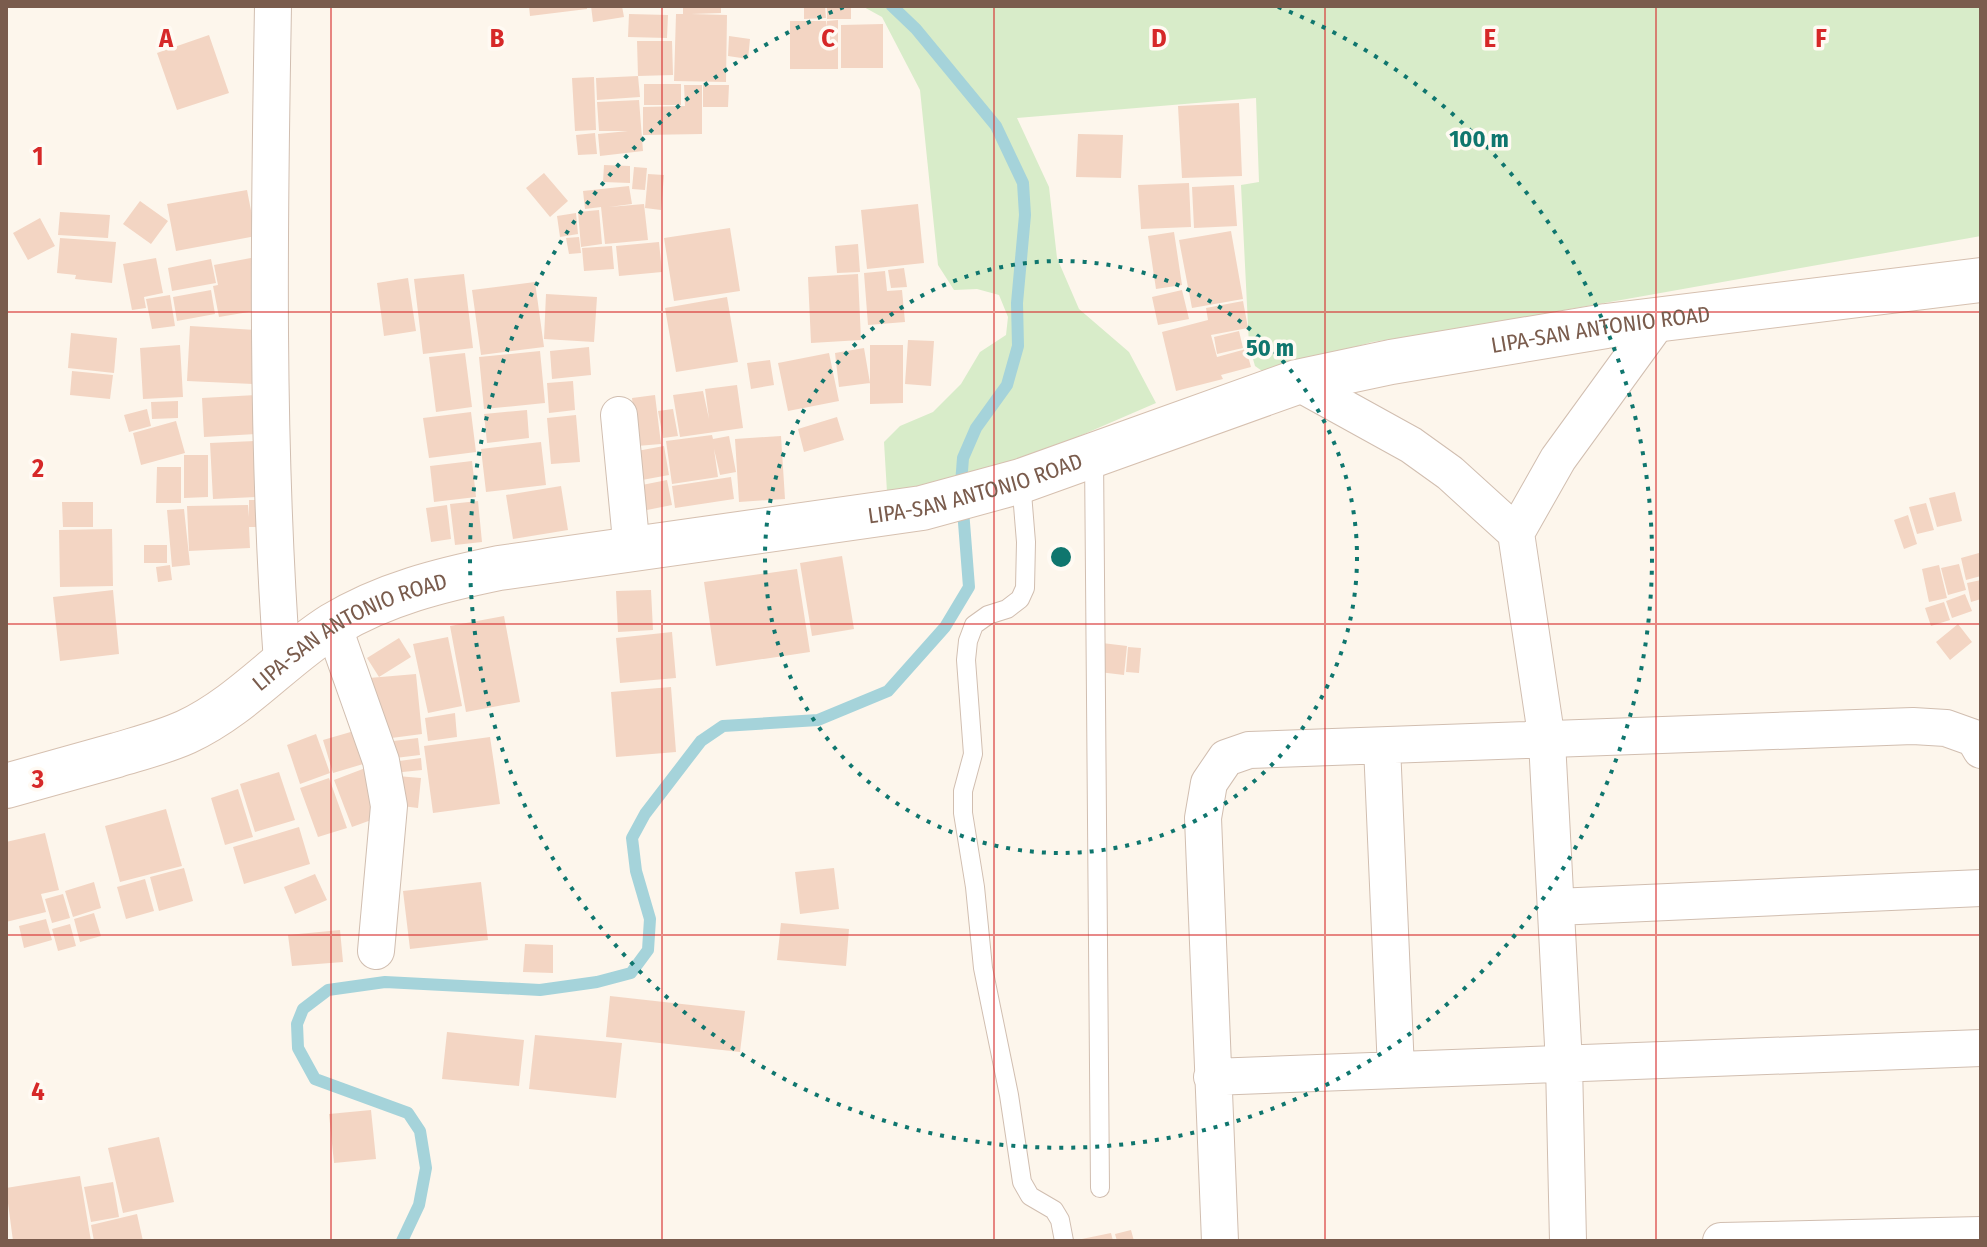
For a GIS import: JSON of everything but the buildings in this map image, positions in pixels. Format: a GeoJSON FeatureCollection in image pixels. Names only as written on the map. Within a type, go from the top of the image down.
{"type":"FeatureCollection","features":[{"type":"Feature","properties":{"kind":"main road","name":"LIPA-SAN ANTONIO ROAD"},"geometry":{"type":"LineString","coordinates":[[6,786],[158,743],[186,732],[213,718],[333,625],[378,601],[456,577],[499,568],[922,508],[1014,483],[1297,382],[1391,362],[1659,320],[1981,280]]}},
{"type":"Feature","properties":{"kind":"street"},"geometry":{"type":"LineString","coordinates":[[273,6],[268,374],[282,662]]}},
{"type":"Feature","properties":{"kind":"street"},"geometry":{"type":"LineString","coordinates":[[1568,1241],[1564,1064],[1547,741],[1516,533],[1558,459],[1659,320]]}},
{"type":"Feature","properties":{"kind":"street"},"geometry":{"type":"LineString","coordinates":[[1297,382],[1411,445],[1450,473],[1516,533]]}},
{"type":"Feature","properties":{"kind":"street"},"geometry":{"type":"LineString","coordinates":[[619,415],[632,551]]}},
{"type":"Feature","properties":{"kind":"street"},"geometry":{"type":"LineString","coordinates":[[333,625],[381,761],[389,806],[376,951]]}},
{"type":"Feature","properties":{"kind":"street"},"geometry":{"type":"LineString","coordinates":[[1220,1241],[1203,818],[1209,783],[1226,758],[1249,750],[1913,726],[1946,728],[1974,738],[1981,750]]}},
{"type":"Feature","properties":{"kind":"street"},"geometry":{"type":"LineString","coordinates":[[1382,746],[1396,1070]]}},
{"type":"Feature","properties":{"kind":"street"},"geometry":{"type":"LineString","coordinates":[[1556,907],[1981,888]]}},
{"type":"Feature","properties":{"kind":"street"},"geometry":{"type":"LineString","coordinates":[[1212,1077],[1981,1048]]}},
{"type":"Feature","properties":{"kind":"street"},"geometry":{"type":"LineString","coordinates":[[1721,1241],[1876,1240],[1981,1235]]}},
{"type":"Feature","properties":{"kind":"lane"},"geometry":{"type":"LineString","coordinates":[[1094,454],[1100,1188]]}},
{"type":"Feature","properties":{"kind":"lane"},"geometry":{"type":"LineString","coordinates":[[1014,483],[1026,542],[1025,588],[1020,599],[1007,609],[988,615],[974,625],[968,641],[966,660],[973,754],[963,791],[963,813],[975,887],[983,968],[1009,1095],[1022,1182],[1030,1196],[1054,1210],[1060,1220],[1064,1241]]}},
{"type":"Feature","properties":{"kind":"green space"},"geometry":{"type":"Polygon","coordinates":[[[862,6],[1981,6],[1981,236],[1372,342],[1265,373],[1255,366],[1249,345],[1241,185],[1259,182],[1256,98],[1017,118],[1049,187],[1057,258],[1079,309],[1129,352],[1156,403],[1017,463],[967,478],[887,492],[884,442],[900,426],[933,412],[961,384],[980,352],[1006,335],[1008,317],[999,295],[977,289],[954,290],[938,265],[920,90],[882,17],[862,6]]]}},
{"type":"Feature","properties":{"kind":"waterway"},"geometry":{"type":"LineString","coordinates":[[402,1241],[419,1205],[426,1168],[420,1131],[408,1113],[315,1079],[298,1048],[297,1024],[303,1009],[328,990],[385,982],[540,990],[597,982],[631,973],[648,950],[650,919],[636,871],[632,838],[645,814],[701,741],[723,726],[818,720],[888,691],[945,627],[969,587],[961,484],[963,458],[976,428],[1007,385],[1018,346],[1017,303],[1025,215],[1023,183],[996,126],[916,29],[892,6]]}}]}
